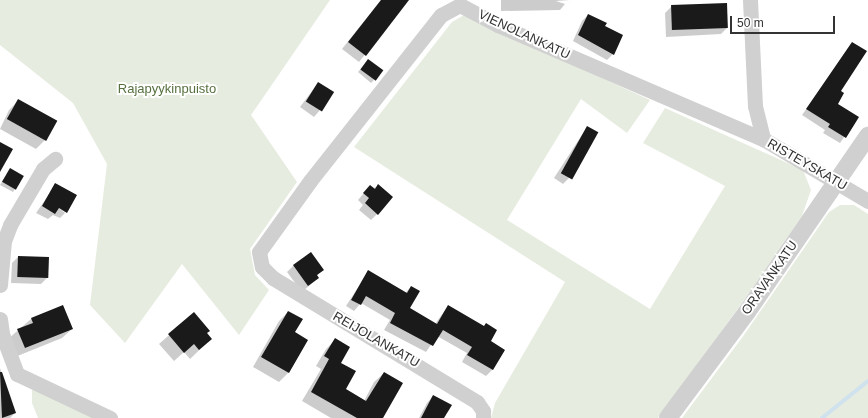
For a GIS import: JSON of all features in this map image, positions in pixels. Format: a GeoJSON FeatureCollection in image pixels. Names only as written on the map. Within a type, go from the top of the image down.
{"type":"FeatureCollection","features":[{"type":"Feature","properties":{"kind":"street","name":"RISTEYSKATU"},"geometry":{"type":"LineString","coordinates":[[750,0],[755,106],[763,139],[868,201]]}},
{"type":"Feature","properties":{"kind":"street","name":"VIENOLANKATU"},"geometry":{"type":"LineString","coordinates":[[262,267],[259,252],[310,181],[442,15],[460,3],[498,25],[763,139]]}},
{"type":"Feature","properties":{"kind":"street","name":"ORAVANKATU"},"geometry":{"type":"LineString","coordinates":[[668,418],[747,312],[868,136]]}},
{"type":"Feature","properties":{"kind":"street"},"geometry":{"type":"LineString","coordinates":[[0,285],[4,241],[10,225],[43,169],[55,159]]}},
{"type":"Feature","properties":{"kind":"street","name":"REIJOLANKATU"},"geometry":{"type":"LineString","coordinates":[[262,267],[273,278],[477,402],[483,411],[483,418]]}},
{"type":"Feature","properties":{"kind":"street"},"geometry":{"type":"LineString","coordinates":[[0,319],[2,334],[17,374],[110,418]]}},
{"type":"Feature","properties":{"kind":"green space","name":"Rajapyykinpuisto"},"geometry":{"type":"Polygon","coordinates":[[[0,0],[330,0],[251,115],[297,182],[250,249],[255,275],[269,290],[239,335],[182,264],[125,343],[90,305],[107,164],[73,103],[0,45],[0,0]]]}},
{"type":"Feature","properties":{"kind":"green space"},"geometry":{"type":"Polygon","coordinates":[[[464,15],[650,100],[627,133],[581,99],[507,220],[650,309],[725,186],[643,143],[665,108],[803,170],[811,190],[802,216],[750,292],[658,418],[491,418],[495,403],[565,282],[354,147],[452,22],[464,15]]]}},
{"type":"Feature","properties":{"kind":"green space"},"geometry":{"type":"Polygon","coordinates":[[[840,205],[854,205],[868,214],[868,418],[682,418],[744,335],[829,212],[840,205]]]}},
{"type":"Feature","properties":{"kind":"green space"},"geometry":{"type":"Polygon","coordinates":[[[35,389],[93,418],[38,418],[32,403],[32,390],[35,389]]]}},
{"type":"Feature","properties":{"kind":"building"},"geometry":{"type":"Polygon","coordinates":[[[381,0],[409,0],[366,56],[348,42],[381,0]]]}},
{"type":"Feature","properties":{"kind":"building"},"geometry":{"type":"Polygon","coordinates":[[[727,3],[728,28],[672,30],[671,5],[727,3]]]}},
{"type":"Feature","properties":{"kind":"building"},"geometry":{"type":"Polygon","coordinates":[[[588,14],[607,23],[605,26],[623,35],[614,55],[578,35],[588,14]]]}},
{"type":"Feature","properties":{"kind":"building"},"geometry":{"type":"Polygon","coordinates":[[[852,42],[867,51],[841,91],[844,93],[838,104],[859,117],[846,138],[828,127],[830,124],[806,109],[852,42]]]}},
{"type":"Feature","properties":{"kind":"building"},"geometry":{"type":"Polygon","coordinates":[[[368,59],[383,70],[376,81],[360,70],[368,59]]]}},
{"type":"Feature","properties":{"kind":"building"},"geometry":{"type":"Polygon","coordinates":[[[318,82],[334,92],[322,112],[306,102],[318,82]]]}},
{"type":"Feature","properties":{"kind":"building"},"geometry":{"type":"Polygon","coordinates":[[[18,99],[57,121],[46,141],[7,119],[18,99]]]}},
{"type":"Feature","properties":{"kind":"building"},"geometry":{"type":"Polygon","coordinates":[[[587,126],[598,132],[572,180],[561,173],[587,126]]]}},
{"type":"Feature","properties":{"kind":"building"},"geometry":{"type":"Polygon","coordinates":[[[0,142],[13,149],[0,172],[0,142]]]}},
{"type":"Feature","properties":{"kind":"building"},"geometry":{"type":"Polygon","coordinates":[[[10,168],[24,176],[16,190],[2,182],[10,168]]]}},
{"type":"Feature","properties":{"kind":"building"},"geometry":{"type":"Polygon","coordinates":[[[55,183],[77,195],[67,213],[59,208],[55,214],[42,206],[55,183]]]}},
{"type":"Feature","properties":{"kind":"building"},"geometry":{"type":"Polygon","coordinates":[[[378,184],[393,197],[378,215],[365,203],[369,198],[363,193],[370,185],[375,189],[378,184]]]}},
{"type":"Feature","properties":{"kind":"building"},"geometry":{"type":"Polygon","coordinates":[[[311,252],[324,270],[317,275],[319,278],[308,286],[293,265],[311,252]]]}},
{"type":"Feature","properties":{"kind":"building"},"geometry":{"type":"Polygon","coordinates":[[[18,256],[49,257],[48,278],[17,277],[18,256]]]}},
{"type":"Feature","properties":{"kind":"building"},"geometry":{"type":"Polygon","coordinates":[[[368,270],[407,293],[411,286],[420,291],[410,308],[437,324],[448,305],[484,326],[486,323],[497,330],[491,341],[505,350],[493,370],[467,355],[472,347],[443,330],[433,346],[390,323],[395,313],[366,296],[361,305],[351,300],[368,270]]]}},
{"type":"Feature","properties":{"kind":"building"},"geometry":{"type":"Polygon","coordinates":[[[63,305],[73,329],[25,348],[17,329],[33,323],[31,318],[63,305]]]}},
{"type":"Feature","properties":{"kind":"building"},"geometry":{"type":"Polygon","coordinates":[[[288,311],[303,319],[295,332],[308,340],[289,373],[261,357],[288,311]]]}},
{"type":"Feature","properties":{"kind":"building"},"geometry":{"type":"Polygon","coordinates":[[[194,312],[210,331],[207,333],[212,339],[199,350],[194,344],[184,353],[168,334],[194,312]]]}},
{"type":"Feature","properties":{"kind":"building"},"geometry":{"type":"Polygon","coordinates":[[[335,338],[350,347],[341,363],[356,371],[346,389],[366,401],[384,372],[403,383],[383,418],[357,418],[311,392],[329,359],[324,356],[335,338]]]}},
{"type":"Feature","properties":{"kind":"building"},"geometry":{"type":"Polygon","coordinates":[[[0,372],[2,372],[16,413],[2,418],[0,372]]]}},
{"type":"Feature","properties":{"kind":"building"},"geometry":{"type":"Polygon","coordinates":[[[433,395],[452,405],[444,418],[421,418],[433,395]]]}},
{"type":"Feature","properties":{"kind":"waterway"},"geometry":{"type":"LineString","coordinates":[[822,418],[868,381]]}}]}
